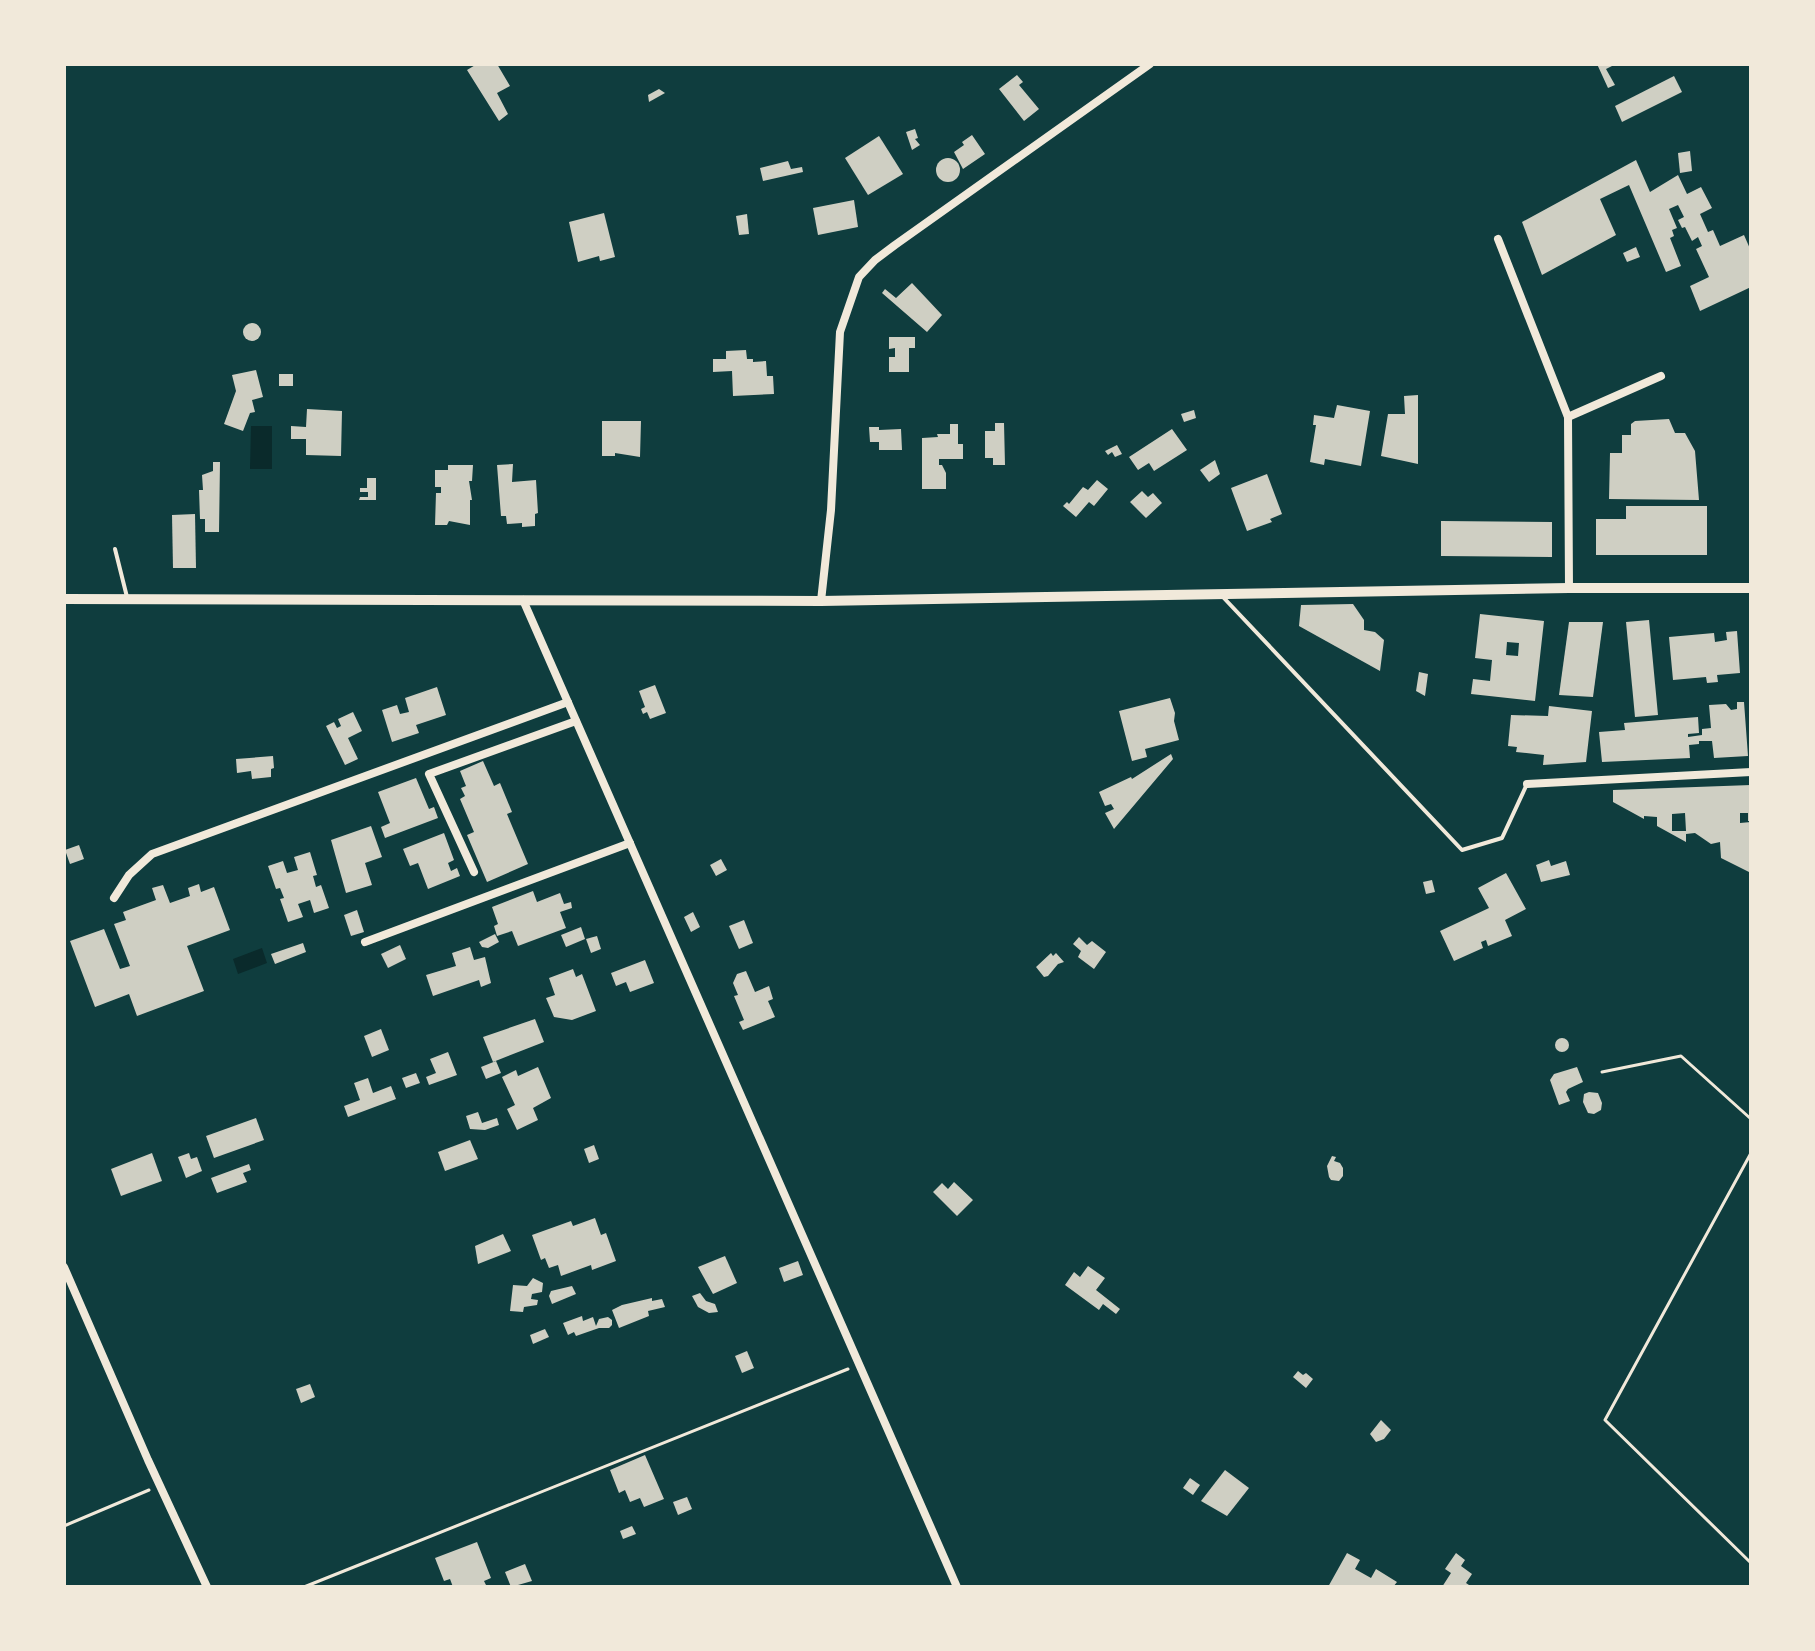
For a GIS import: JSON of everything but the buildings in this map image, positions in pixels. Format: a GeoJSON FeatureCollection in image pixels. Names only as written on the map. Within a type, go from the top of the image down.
{"type":"FeatureCollection","features":[{"type":"Feature","properties":{"kind":"street"},"geometry":{"type":"LineString","coordinates":[[821,601],[831,510],[840,332],[859,277],[895,245],[1144,66]]}},
{"type":"Feature","properties":{"kind":"street"},"geometry":{"type":"LineString","coordinates":[[1498,239],[1568,417],[1569,588]]}},
{"type":"Feature","properties":{"kind":"street"},"geometry":{"type":"LineString","coordinates":[[1568,417],[1661,376]]}},
{"type":"Feature","properties":{"kind":"street"},"geometry":{"type":"LineString","coordinates":[[64,599],[821,601],[1569,588],[1751,588]]}},
{"type":"Feature","properties":{"kind":"street"},"geometry":{"type":"LineString","coordinates":[[523,600],[957,1587]]}},
{"type":"Feature","properties":{"kind":"street"},"geometry":{"type":"LineString","coordinates":[[114,898],[129,875],[152,854],[568,702]]}},
{"type":"Feature","properties":{"kind":"street"},"geometry":{"type":"LineString","coordinates":[[474,872],[429,774],[576,721]]}},
{"type":"Feature","properties":{"kind":"street"},"geometry":{"type":"LineString","coordinates":[[1527,784],[1751,772]]}},
{"type":"Feature","properties":{"kind":"street"},"geometry":{"type":"LineString","coordinates":[[365,942],[630,843]]}},
{"type":"Feature","properties":{"kind":"street"},"geometry":{"type":"LineString","coordinates":[[64,1267],[207,1587]]}},
{"type":"Feature","properties":{"kind":"lane"},"geometry":{"type":"LineString","coordinates":[[115,549],[128,599]]}},
{"type":"Feature","properties":{"kind":"lane"},"geometry":{"type":"LineString","coordinates":[[1220,594],[1462,850],[1502,838],[1527,784]]}},
{"type":"Feature","properties":{"kind":"path"},"geometry":{"type":"LineString","coordinates":[[1602,1072],[1681,1056],[1751,1119]]}},
{"type":"Feature","properties":{"kind":"path"},"geometry":{"type":"LineString","coordinates":[[1751,1153],[1605,1420],[1751,1563]]}},
{"type":"Feature","properties":{"kind":"path"},"geometry":{"type":"LineString","coordinates":[[304,1587],[859,1365]]}},
{"type":"Feature","properties":{"kind":"path"},"geometry":{"type":"LineString","coordinates":[[64,1526],[160,1486]]}},
{"type":"Feature","properties":{"kind":"water"},"geometry":{"type":"Polygon","coordinates":[[[251,426],[272,426],[272,469],[250,469],[251,426]]]}},
{"type":"Feature","properties":{"kind":"water"},"geometry":{"type":"Polygon","coordinates":[[[262,948],[267,963],[238,974],[233,959],[262,948]]]}}]}
